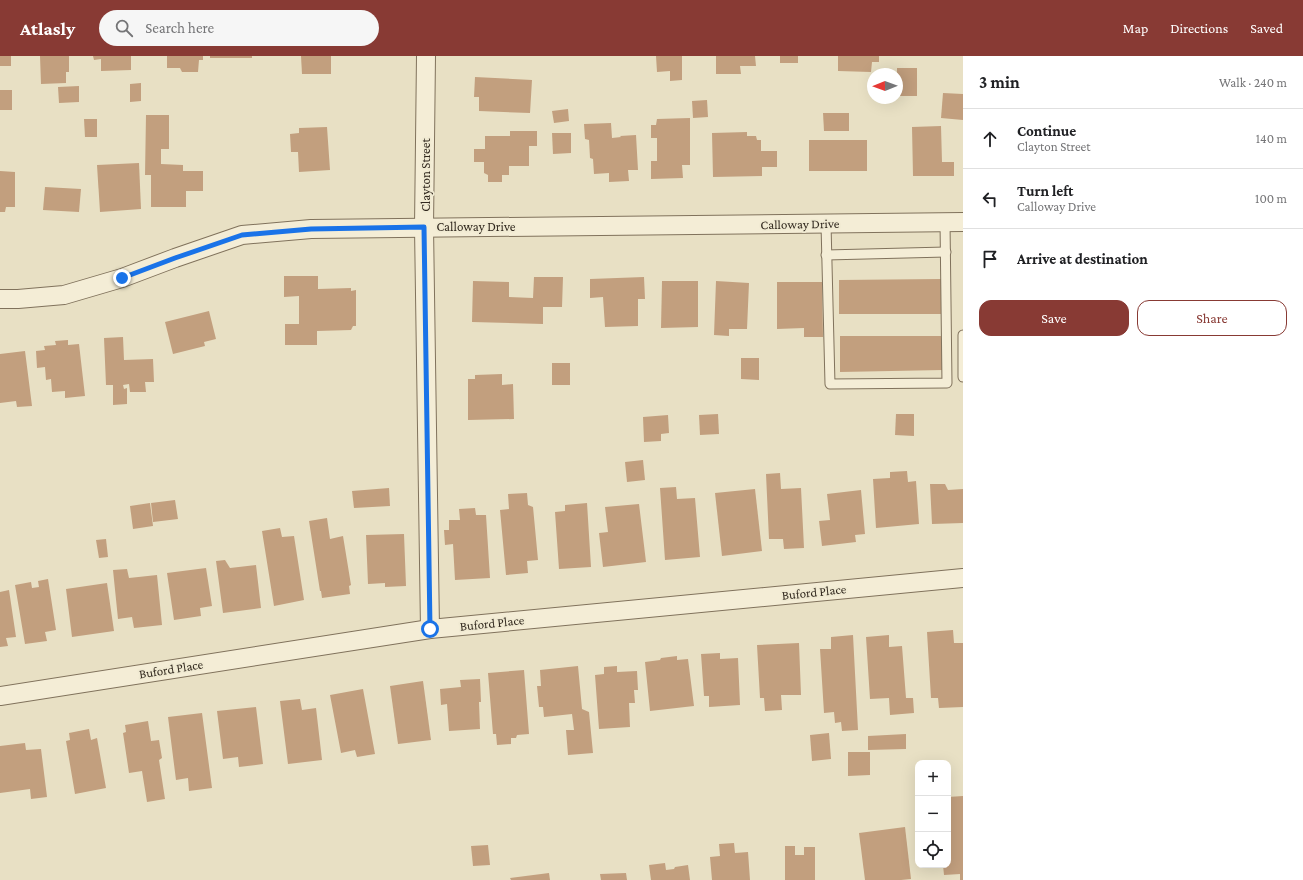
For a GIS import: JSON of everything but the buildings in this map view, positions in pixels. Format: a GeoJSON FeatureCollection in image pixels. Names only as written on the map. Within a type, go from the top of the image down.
{"type":"FeatureCollection","features":[{"type":"Feature","properties":{"kind":"street","name":"Clayton Street"},"geometry":{"type":"LineString","coordinates":[[426,56],[424,227],[430,629]]}},
{"type":"Feature","properties":{"kind":"street","name":"Calloway Drive"},"geometry":{"type":"LineString","coordinates":[[0,299],[64,295],[122,278],[242,235],[311,229],[963,222]]}},
{"type":"Feature","properties":{"kind":"street","name":"Buford Place"},"geometry":{"type":"LineString","coordinates":[[0,696],[430,629],[963,578]]}},
{"type":"Feature","properties":{"kind":"lane"},"geometry":{"type":"LineString","coordinates":[[826,224],[830,384],[947,383],[945,222]]}},
{"type":"Feature","properties":{"kind":"lane"},"geometry":{"type":"LineString","coordinates":[[826,255],[946,252]]}},
{"type":"Feature","properties":{"kind":"lane"},"geometry":{"type":"LineString","coordinates":[[963,335],[963,376]]}},
{"type":"Feature","properties":{"kind":"route"},"geometry":{"type":"LineString","coordinates":[[122,278],[242,235],[311,229],[424,227],[430,629]]}}]}
